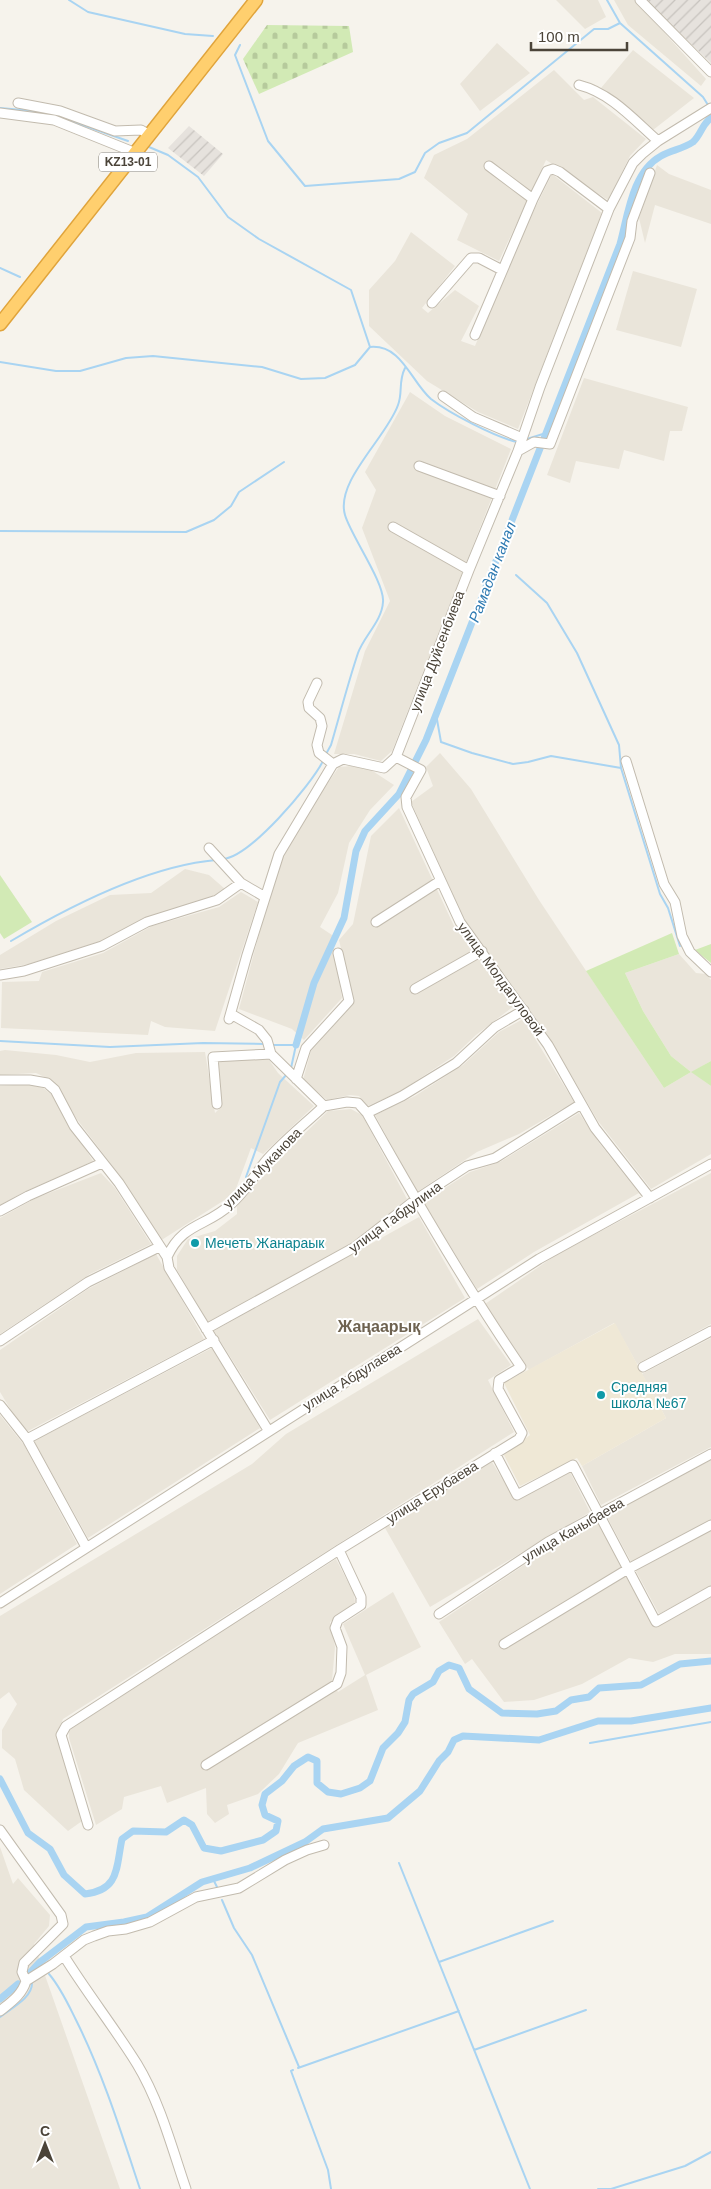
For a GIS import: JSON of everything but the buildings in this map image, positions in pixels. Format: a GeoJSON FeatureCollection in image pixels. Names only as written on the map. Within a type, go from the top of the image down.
{"type":"FeatureCollection","features":[{"type":"Feature","properties":{"kind":"highway","name":"KZ13-01"},"geometry":{"type":"LineString","coordinates":[[0,324],[256,0]]}},
{"type":"Feature","properties":{"kind":"street"},"geometry":{"type":"LineString","coordinates":[[640,0],[711,72]]}},
{"type":"Feature","properties":{"kind":"street"},"geometry":{"type":"LineString","coordinates":[[579,85],[594,88],[621,108],[658,141]]}},
{"type":"Feature","properties":{"kind":"street"},"geometry":{"type":"LineString","coordinates":[[18,102],[60,111],[115,131],[141,130],[150,135]]}},
{"type":"Feature","properties":{"kind":"street","name":"улица Дуйсенбиева"},"geometry":{"type":"LineString","coordinates":[[396,758],[469,570],[518,451],[559,337],[609,209],[633,163],[658,141],[711,108]]}},
{"type":"Feature","properties":{"kind":"street"},"geometry":{"type":"LineString","coordinates":[[0,113],[54,120],[136,152]]}},
{"type":"Feature","properties":{"kind":"street"},"geometry":{"type":"LineString","coordinates":[[489,166],[533,199]]}},
{"type":"Feature","properties":{"kind":"street"},"geometry":{"type":"LineString","coordinates":[[475,335],[533,199],[547,171],[553,169],[609,209]]}},
{"type":"Feature","properties":{"kind":"street"},"geometry":{"type":"LineString","coordinates":[[518,451],[534,442],[550,444],[630,238],[632,221],[650,173]]}},
{"type":"Feature","properties":{"kind":"street"},"geometry":{"type":"LineString","coordinates":[[432,302],[471,258],[479,258],[502,270]]}},
{"type":"Feature","properties":{"kind":"street"},"geometry":{"type":"LineString","coordinates":[[443,396],[473,417],[522,438]]}},
{"type":"Feature","properties":{"kind":"street"},"geometry":{"type":"LineString","coordinates":[[419,466],[500,496]]}},
{"type":"Feature","properties":{"kind":"street"},"geometry":{"type":"LineString","coordinates":[[393,527],[469,570]]}},
{"type":"Feature","properties":{"kind":"street"},"geometry":{"type":"LineString","coordinates":[[317,683],[308,702],[309,708],[320,718],[322,726],[317,745],[319,753],[333,764]]}},
{"type":"Feature","properties":{"kind":"street"},"geometry":{"type":"LineString","coordinates":[[396,758],[384,768],[343,759],[333,764],[279,854],[230,1016],[259,1030],[267,1040],[271,1054],[324,1106],[347,1102],[358,1103],[367,1113],[402,1096],[456,1063],[495,1027],[524,1010]]}},
{"type":"Feature","properties":{"kind":"street","name":"улица Молдагуловой"},"geometry":{"type":"LineString","coordinates":[[396,758],[421,770],[406,797],[407,807],[460,922],[548,1045],[595,1128],[650,1198]]}},
{"type":"Feature","properties":{"kind":"street"},"geometry":{"type":"LineString","coordinates":[[626,761],[664,884],[675,902],[682,936],[690,952],[711,972]]}},
{"type":"Feature","properties":{"kind":"street"},"geometry":{"type":"LineString","coordinates":[[209,848],[241,883],[266,896]]}},
{"type":"Feature","properties":{"kind":"street"},"geometry":{"type":"LineString","coordinates":[[376,922],[440,881]]}},
{"type":"Feature","properties":{"kind":"street"},"geometry":{"type":"LineString","coordinates":[[0,975],[24,971],[102,946],[147,922],[217,900],[241,883]]}},
{"type":"Feature","properties":{"kind":"street"},"geometry":{"type":"LineString","coordinates":[[416,989],[482,951]]}},
{"type":"Feature","properties":{"kind":"street"},"geometry":{"type":"LineString","coordinates":[[296,1079],[306,1048],[349,1001],[338,954]]}},
{"type":"Feature","properties":{"kind":"street"},"geometry":{"type":"LineString","coordinates":[[217,1104],[213,1057],[271,1054]]}},
{"type":"Feature","properties":{"kind":"street"},"geometry":{"type":"LineString","coordinates":[[0,1080],[30,1080],[47,1083],[55,1090],[74,1126],[119,1183],[159,1247],[168,1258],[169,1268],[268,1430]]}},
{"type":"Feature","properties":{"kind":"street","name":"улица Габдулина"},"geometry":{"type":"LineString","coordinates":[[206,1328],[355,1247],[416,1200],[468,1166],[495,1158],[581,1104]]}},
{"type":"Feature","properties":{"kind":"street","name":"улица Муканова"},"geometry":{"type":"LineString","coordinates":[[168,1258],[173,1246],[181,1235],[230,1206],[244,1191],[266,1161],[324,1106]]}},
{"type":"Feature","properties":{"kind":"street","name":"улица Ерубаева"},"geometry":{"type":"LineString","coordinates":[[88,1825],[62,1735],[66,1726],[339,1550],[519,1439],[522,1433],[498,1389],[498,1380],[520,1367],[476,1300],[367,1113]]}},
{"type":"Feature","properties":{"kind":"street"},"geometry":{"type":"LineString","coordinates":[[0,1211],[28,1196],[102,1163]]}},
{"type":"Feature","properties":{"kind":"street","name":"улица Абдулаева"},"geometry":{"type":"LineString","coordinates":[[0,1603],[539,1258],[711,1164]]}},
{"type":"Feature","properties":{"kind":"street"},"geometry":{"type":"LineString","coordinates":[[0,1341],[88,1282],[159,1247]]}},
{"type":"Feature","properties":{"kind":"street"},"geometry":{"type":"LineString","coordinates":[[643,1367],[711,1331]]}},
{"type":"Feature","properties":{"kind":"street"},"geometry":{"type":"LineString","coordinates":[[27,1439],[214,1340]]}},
{"type":"Feature","properties":{"kind":"street"},"geometry":{"type":"LineString","coordinates":[[0,1405],[27,1439],[86,1547]]}},
{"type":"Feature","properties":{"kind":"street"},"geometry":{"type":"LineString","coordinates":[[494,1453],[517,1495],[573,1465],[656,1622],[711,1592]]}},
{"type":"Feature","properties":{"kind":"street","name":"улица Каныбаева"},"geometry":{"type":"LineString","coordinates":[[439,1614],[548,1542],[711,1454]]}},
{"type":"Feature","properties":{"kind":"street"},"geometry":{"type":"LineString","coordinates":[[504,1644],[628,1569],[711,1525]]}},
{"type":"Feature","properties":{"kind":"street"},"geometry":{"type":"LineString","coordinates":[[206,1765],[337,1684],[341,1673],[342,1647],[336,1628],[338,1620],[361,1605],[361,1597],[339,1550]]}},
{"type":"Feature","properties":{"kind":"street"},"geometry":{"type":"LineString","coordinates":[[0,1830],[62,1919],[63,1924],[24,1963],[22,1972],[26,1981]]}},
{"type":"Feature","properties":{"kind":"street"},"geometry":{"type":"LineString","coordinates":[[0,2011],[22,1993],[26,1981],[64,1956],[84,1940],[108,1931],[126,1929],[150,1922],[196,1897],[239,1888],[285,1860],[324,1844]]}},
{"type":"Feature","properties":{"kind":"street"},"geometry":{"type":"LineString","coordinates":[[64,1956],[87,1994],[138,2065],[156,2106],[186,2189]]}},
{"type":"Feature","properties":{"kind":"shaded area"},"geometry":{"type":"Polygon","coordinates":[[[556,0],[598,0],[606,17],[585,29],[556,0]]]}},
{"type":"Feature","properties":{"kind":"shaded area"},"geometry":{"type":"Polygon","coordinates":[[[614,0],[635,0],[706,79],[701,86],[628,25],[614,0]]]}},
{"type":"Feature","properties":{"kind":"shaded area"},"geometry":{"type":"Polygon","coordinates":[[[646,0],[711,0],[711,63],[646,0]]]}},
{"type":"Feature","properties":{"kind":"shaded area"},"geometry":{"type":"Polygon","coordinates":[[[497,43],[530,73],[480,111],[460,84],[497,43]]]}},
{"type":"Feature","properties":{"kind":"shaded area"},"geometry":{"type":"Polygon","coordinates":[[[633,50],[694,98],[653,130],[601,88],[633,50]]]}},
{"type":"Feature","properties":{"kind":"shaded area"},"geometry":{"type":"Polygon","coordinates":[[[554,70],[584,100],[593,97],[646,139],[630,156],[608,200],[546,160],[499,261],[457,240],[468,214],[424,178],[434,155],[467,139],[554,70]]]}},
{"type":"Feature","properties":{"kind":"shaded area"},"geometry":{"type":"Polygon","coordinates":[[[189,126],[223,154],[204,176],[168,148],[189,126]]]}},
{"type":"Feature","properties":{"kind":"shaded area"},"geometry":{"type":"Polygon","coordinates":[[[657,165],[669,174],[711,190],[711,224],[655,205],[645,243],[639,218],[657,165]]]}},
{"type":"Feature","properties":{"kind":"shaded area"},"geometry":{"type":"Polygon","coordinates":[[[552,174],[602,213],[518,429],[478,412],[427,381],[369,326],[369,290],[395,261],[411,232],[455,266],[422,308],[428,313],[455,290],[479,306],[461,341],[475,346],[515,249],[552,174]]]}},
{"type":"Feature","properties":{"kind":"shaded area"},"geometry":{"type":"Polygon","coordinates":[[[633,271],[697,289],[681,347],[616,330],[633,271]]]}},
{"type":"Feature","properties":{"kind":"shaded area"},"geometry":{"type":"Polygon","coordinates":[[[584,378],[688,407],[682,431],[670,431],[664,461],[624,450],[619,469],[576,461],[570,483],[547,475],[584,378]]]}},
{"type":"Feature","properties":{"kind":"shaded area"},"geometry":{"type":"Polygon","coordinates":[[[410,392],[445,416],[511,449],[392,751],[381,761],[354,754],[334,754],[365,651],[390,601],[362,528],[376,490],[365,472],[410,392]]]}},
{"type":"Feature","properties":{"kind":"shaded area"},"geometry":{"type":"Polygon","coordinates":[[[440,753],[471,789],[539,900],[664,1088],[691,1072],[671,1056],[643,1011],[625,973],[679,954],[696,973],[706,974],[711,980],[711,1061],[692,1072],[711,1086],[711,1154],[651,1189],[598,1121],[547,1034],[463,917],[411,802],[433,786],[426,767],[440,753]]]}},
{"type":"Feature","properties":{"kind":"shaded area"},"geometry":{"type":"Polygon","coordinates":[[[351,766],[371,770],[394,785],[370,810],[349,843],[338,893],[320,927],[332,935],[342,998],[304,1040],[292,1029],[239,1009],[277,867],[320,794],[339,767],[351,766]]]}},
{"type":"Feature","properties":{"kind":"shaded area"},"geometry":{"type":"Polygon","coordinates":[[[399,808],[454,926],[514,1006],[476,1035],[454,1056],[399,1092],[368,1106],[359,1096],[350,1095],[327,1100],[303,1080],[311,1051],[354,1003],[339,940],[353,924],[371,836],[399,808]]]}},
{"type":"Feature","properties":{"kind":"shaded area"},"geometry":{"type":"Polygon","coordinates":[[[185,869],[209,875],[225,889],[217,895],[145,919],[101,941],[29,964],[0,969],[0,955],[56,921],[110,895],[151,893],[185,869]]]}},
{"type":"Feature","properties":{"kind":"shaded area"},"geometry":{"type":"Polygon","coordinates":[[[241,892],[258,902],[215,1031],[165,1027],[151,1021],[148,1035],[1,1028],[2,982],[39,981],[42,972],[103,953],[152,926],[219,907],[241,892]]]}},
{"type":"Feature","properties":{"kind":"shaded area"},"geometry":{"type":"Polygon","coordinates":[[[523,1019],[574,1102],[519,1134],[477,1152],[417,1192],[375,1115],[415,1096],[463,1065],[499,1032],[523,1019]]]}},
{"type":"Feature","properties":{"kind":"shaded area"},"geometry":{"type":"Polygon","coordinates":[[[0,1051],[56,1055],[90,1062],[136,1053],[205,1052],[215,1113],[222,1106],[218,1062],[267,1057],[278,1073],[314,1106],[263,1154],[251,1148],[234,1194],[160,1241],[121,1177],[76,1118],[53,1081],[36,1073],[0,1075],[0,1051]]]}},
{"type":"Feature","properties":{"kind":"shaded area"},"geometry":{"type":"Polygon","coordinates":[[[27,1084],[43,1088],[51,1094],[93,1161],[0,1205],[0,1086],[27,1084]]]}},
{"type":"Feature","properties":{"kind":"shaded area"},"geometry":{"type":"Polygon","coordinates":[[[351,1109],[362,1115],[407,1199],[354,1242],[208,1322],[177,1270],[177,1256],[188,1239],[215,1231],[237,1214],[237,1206],[273,1164],[328,1111],[351,1109]]]}},
{"type":"Feature","properties":{"kind":"shaded area"},"geometry":{"type":"Polygon","coordinates":[[[579,1113],[600,1144],[639,1193],[534,1252],[477,1289],[423,1202],[470,1172],[500,1162],[579,1113]]]}},
{"type":"Feature","properties":{"kind":"shaded area"},"geometry":{"type":"Polygon","coordinates":[[[101,1173],[115,1188],[151,1244],[90,1274],[0,1334],[0,1218],[36,1198],[101,1173]]]}},
{"type":"Feature","properties":{"kind":"shaded area"},"geometry":{"type":"Polygon","coordinates":[[[711,1173],[711,1324],[637,1364],[614,1323],[529,1370],[485,1304],[556,1255],[711,1173]]]}},
{"type":"Feature","properties":{"kind":"shaded area"},"geometry":{"type":"Polygon","coordinates":[[[419,1217],[465,1298],[270,1420],[214,1331],[419,1217]]]}},
{"type":"Feature","properties":{"kind":"shaded area"},"geometry":{"type":"Polygon","coordinates":[[[156,1254],[204,1339],[28,1431],[17,1420],[0,1392],[0,1350],[88,1289],[156,1254]]]}},
{"type":"Feature","properties":{"kind":"shaded area"},"geometry":{"type":"Polygon","coordinates":[[[478,1319],[511,1365],[488,1380],[514,1432],[63,1719],[56,1735],[82,1821],[68,1831],[24,1790],[15,1759],[2,1748],[2,1730],[17,1704],[9,1692],[0,1699],[0,1616],[252,1464],[286,1434],[478,1319]]]}},
{"type":"Feature","properties":{"kind":"shaded area"},"geometry":{"type":"Polygon","coordinates":[[[615,1323],[666,1418],[582,1466],[577,1458],[520,1486],[504,1455],[530,1435],[504,1383],[615,1323]]]}},
{"type":"Feature","properties":{"kind":"shaded area"},"geometry":{"type":"Polygon","coordinates":[[[711,1338],[711,1447],[601,1505],[582,1466],[666,1418],[642,1374],[711,1338]]]}},
{"type":"Feature","properties":{"kind":"shaded area"},"geometry":{"type":"Polygon","coordinates":[[[212,1348],[260,1428],[88,1538],[34,1441],[212,1348]]]}},
{"type":"Feature","properties":{"kind":"shaded area"},"geometry":{"type":"Polygon","coordinates":[[[0,1415],[24,1445],[77,1544],[0,1594],[0,1415]]]}},
{"type":"Feature","properties":{"kind":"shaded area"},"geometry":{"type":"Polygon","coordinates":[[[711,1460],[711,1586],[659,1614],[606,1515],[711,1460]]]}},
{"type":"Feature","properties":{"kind":"shaded area"},"geometry":{"type":"Polygon","coordinates":[[[492,1462],[515,1500],[570,1472],[590,1512],[430,1607],[385,1528],[492,1462]]]}},
{"type":"Feature","properties":{"kind":"shaded area"},"geometry":{"type":"Polygon","coordinates":[[[597,1521],[655,1628],[711,1597],[711,1654],[675,1654],[653,1662],[629,1658],[582,1684],[534,1700],[504,1702],[472,1659],[465,1664],[439,1622],[551,1547],[597,1521]]]}},
{"type":"Feature","properties":{"kind":"shaded area"},"geometry":{"type":"Polygon","coordinates":[[[336,1559],[354,1594],[355,1603],[330,1622],[335,1647],[332,1681],[338,1692],[365,1675],[343,1624],[393,1592],[421,1647],[366,1675],[378,1710],[298,1743],[279,1774],[258,1794],[227,1805],[229,1814],[215,1823],[207,1814],[206,1788],[167,1803],[161,1786],[124,1797],[122,1809],[96,1825],[69,1738],[69,1730],[336,1559]]]}},
{"type":"Feature","properties":{"kind":"shaded area"},"geometry":{"type":"Polygon","coordinates":[[[0,1847],[13,1884],[18,1878],[50,1915],[49,1926],[34,1944],[120,2189],[0,2189],[0,1847]]]}},
{"type":"Feature","properties":{"kind":"green space"},"geometry":{"type":"Polygon","coordinates":[[[267,25],[349,26],[353,52],[259,94],[243,59],[267,25]]]}},
{"type":"Feature","properties":{"kind":"green space"},"geometry":{"type":"Polygon","coordinates":[[[0,875],[32,922],[4,939],[0,933],[0,875]]]}},
{"type":"Feature","properties":{"kind":"green space"},"geometry":{"type":"Polygon","coordinates":[[[672,933],[679,954],[625,973],[643,1011],[671,1056],[691,1072],[664,1088],[586,971],[672,933]]]}},
{"type":"Feature","properties":{"kind":"green space"},"geometry":{"type":"Polygon","coordinates":[[[711,944],[711,963],[695,950],[711,944]]]}},
{"type":"Feature","properties":{"kind":"green space"},"geometry":{"type":"Polygon","coordinates":[[[711,1061],[711,1086],[691,1072],[711,1061]]]}},
{"type":"Feature","properties":{"kind":"waterway"},"geometry":{"type":"LineString","coordinates":[[69,0],[88,12],[185,34],[213,36]]}},
{"type":"Feature","properties":{"kind":"waterway"},"geometry":{"type":"LineString","coordinates":[[607,0],[620,23],[703,97],[708,105]]}},
{"type":"Feature","properties":{"kind":"waterway"},"geometry":{"type":"LineString","coordinates":[[240,45],[235,55],[268,141],[305,186],[399,179],[415,172],[425,153],[439,143],[467,133],[594,29],[608,29],[620,23]]}},
{"type":"Feature","properties":{"kind":"waterway"},"geometry":{"type":"LineString","coordinates":[[0,108],[45,112],[128,141]]}},
{"type":"Feature","properties":{"kind":"waterway","name":"Рамадан канал"},"geometry":{"type":"LineString","coordinates":[[296,1045],[314,983],[344,918],[356,851],[365,831],[399,794],[426,740],[620,244],[637,183],[651,163],[661,156],[693,142],[711,118]]}},
{"type":"Feature","properties":{"kind":"waterway"},"geometry":{"type":"LineString","coordinates":[[149,147],[168,155],[198,177],[228,217],[259,239],[351,290],[370,347]]}},
{"type":"Feature","properties":{"kind":"waterway"},"geometry":{"type":"LineString","coordinates":[[0,268],[20,277]]}},
{"type":"Feature","properties":{"kind":"waterway"},"geometry":{"type":"LineString","coordinates":[[0,362],[56,371],[80,371],[126,358],[153,356],[262,367],[301,379],[325,378],[355,365],[370,347],[381,348],[390,351],[398,358],[424,392],[439,405],[485,430],[517,442]]}},
{"type":"Feature","properties":{"kind":"waterway"},"geometry":{"type":"LineString","coordinates":[[326,754],[331,745],[358,653],[380,616],[383,602],[379,583],[348,524],[344,502],[354,474],[384,431],[398,405],[405,368]]}},
{"type":"Feature","properties":{"kind":"waterway"},"geometry":{"type":"LineString","coordinates":[[527,439],[546,433]]}},
{"type":"Feature","properties":{"kind":"waterway"},"geometry":{"type":"LineString","coordinates":[[0,531],[186,532],[214,520],[231,506],[239,492],[284,462]]}},
{"type":"Feature","properties":{"kind":"waterway"},"geometry":{"type":"LineString","coordinates":[[516,575],[547,603],[577,653],[619,745],[621,768]]}},
{"type":"Feature","properties":{"kind":"waterway"},"geometry":{"type":"LineString","coordinates":[[436,714],[441,742],[472,753],[513,764],[551,756],[621,768],[660,894],[668,908],[680,946]]}},
{"type":"Feature","properties":{"kind":"waterway"},"geometry":{"type":"LineString","coordinates":[[223,859],[235,855],[248,846],[279,818],[306,786],[323,761]]}},
{"type":"Feature","properties":{"kind":"waterway"},"geometry":{"type":"LineString","coordinates":[[11,941],[58,914],[137,879],[164,870],[216,860]]}},
{"type":"Feature","properties":{"kind":"waterway"},"geometry":{"type":"LineString","coordinates":[[0,1041],[110,1047],[203,1043],[265,1044]]}},
{"type":"Feature","properties":{"kind":"waterway","name":"Рамадан канал"},"geometry":{"type":"LineString","coordinates":[[272,1045],[296,1045],[291,1068]]}},
{"type":"Feature","properties":{"kind":"waterway"},"geometry":{"type":"LineString","coordinates":[[246,1177],[280,1082],[287,1074]]}},
{"type":"Feature","properties":{"kind":"waterway"},"geometry":{"type":"LineString","coordinates":[[0,1779],[28,1833],[50,1849],[64,1875],[85,1894],[105,1888],[111,1882],[117,1868],[122,1839],[133,1831],[166,1832],[184,1820],[192,1825],[204,1848],[221,1851],[263,1840],[276,1831],[278,1821],[265,1815],[262,1805],[265,1794],[282,1781],[294,1766],[308,1757],[317,1761],[317,1783],[328,1792],[341,1794],[360,1788],[370,1781],[383,1748],[398,1733],[405,1722],[409,1700],[413,1694],[433,1682],[439,1671],[449,1665],[459,1668],[469,1689],[502,1713],[537,1714],[556,1711],[571,1700],[589,1697],[599,1688],[641,1685],[680,1664],[711,1661]]}},
{"type":"Feature","properties":{"kind":"waterway"},"geometry":{"type":"LineString","coordinates":[[27,1976],[40,1962],[86,1927],[147,1917],[202,1882],[250,1868],[305,1842],[323,1829],[388,1818],[420,1791],[439,1761],[448,1752],[454,1740],[463,1736],[539,1740],[598,1721],[631,1721],[711,1708]]}},
{"type":"Feature","properties":{"kind":"waterway"},"geometry":{"type":"LineString","coordinates":[[590,1743],[711,1722]]}},
{"type":"Feature","properties":{"kind":"waterway"},"geometry":{"type":"LineString","coordinates":[[399,1863],[530,2189]]}},
{"type":"Feature","properties":{"kind":"waterway"},"geometry":{"type":"LineString","coordinates":[[213,1879],[218,1889]]}},
{"type":"Feature","properties":{"kind":"waterway"},"geometry":{"type":"LineString","coordinates":[[222,1900],[234,1928],[252,1955],[299,2067]]}},
{"type":"Feature","properties":{"kind":"waterway"},"geometry":{"type":"LineString","coordinates":[[439,1962],[553,1921]]}},
{"type":"Feature","properties":{"kind":"waterway"},"geometry":{"type":"LineString","coordinates":[[49,1974],[67,2002],[95,2061],[140,2189]]}},
{"type":"Feature","properties":{"kind":"waterway"},"geometry":{"type":"LineString","coordinates":[[0,2017],[25,1998],[29,1993],[32,1982]]}},
{"type":"Feature","properties":{"kind":"waterway"},"geometry":{"type":"LineString","coordinates":[[0,1999],[18,1984]]}},
{"type":"Feature","properties":{"kind":"waterway"},"geometry":{"type":"LineString","coordinates":[[474,2050],[586,2010]]}},
{"type":"Feature","properties":{"kind":"waterway"},"geometry":{"type":"LineString","coordinates":[[298,2068],[459,2011]]}},
{"type":"Feature","properties":{"kind":"waterway"},"geometry":{"type":"LineString","coordinates":[[293,2070],[291,2071],[328,2170],[331,2189]]}},
{"type":"Feature","properties":{"kind":"waterway"},"geometry":{"type":"LineString","coordinates":[[598,2189],[611,2189],[685,2166],[711,2152]]}},
{"type":"Feature","properties":{"kind":"place","name":"Мечеть Жанараык"},"geometry":{"type":"Point","coordinates":[195,1243]}},
{"type":"Feature","properties":{"kind":"place","name":"Средняя школа №67"},"geometry":{"type":"Point","coordinates":[601,1395]}},
{"type":"Feature","properties":{"kind":"district","name":"Жаңаарық"},"geometry":{"type":"Point","coordinates":[379,1326]}}]}
